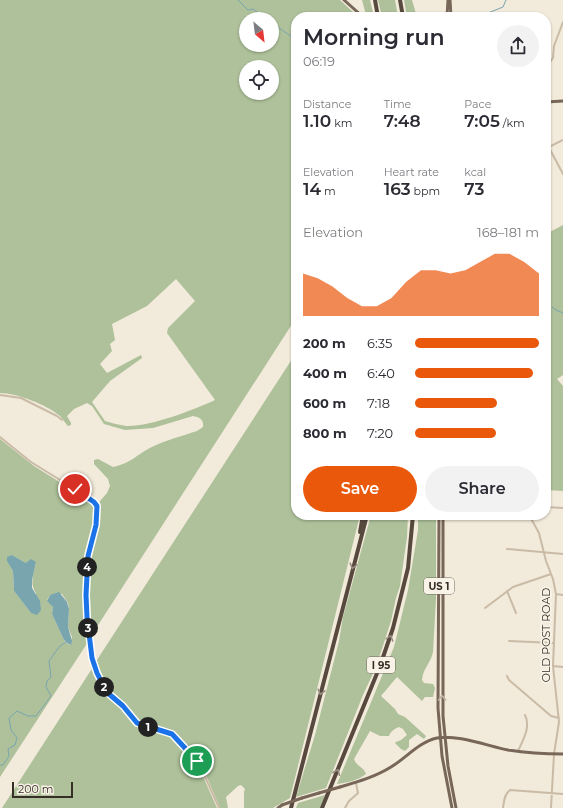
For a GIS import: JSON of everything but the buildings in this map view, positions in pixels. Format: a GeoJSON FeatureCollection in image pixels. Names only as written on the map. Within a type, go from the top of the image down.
{"type":"FeatureCollection","features":[{"type":"Feature","properties":{"kind":"highway"},"geometry":{"type":"LineString","coordinates":[[375,0],[377,12]]}},
{"type":"Feature","properties":{"kind":"highway"},"geometry":{"type":"LineString","coordinates":[[400,0],[402,12]]}},
{"type":"Feature","properties":{"kind":"highway"},"geometry":{"type":"LineString","coordinates":[[359,545],[362,520]]}},
{"type":"Feature","properties":{"kind":"highway"},"geometry":{"type":"LineString","coordinates":[[291,808],[365,520]]}},
{"type":"Feature","properties":{"kind":"highway","name":"I 95"},"geometry":{"type":"LineString","coordinates":[[322,808],[380,666],[392,632],[406,575],[411,545],[413,520]]}},
{"type":"Feature","properties":{"kind":"main road"},"geometry":{"type":"LineString","coordinates":[[344,0],[357,12]]}},
{"type":"Feature","properties":{"kind":"main road"},"geometry":{"type":"LineString","coordinates":[[448,12],[449,0]]}},
{"type":"Feature","properties":{"kind":"main road"},"geometry":{"type":"LineString","coordinates":[[449,0],[450,12]]}},
{"type":"Feature","properties":{"kind":"main road"},"geometry":{"type":"LineString","coordinates":[[551,102],[563,101]]}},
{"type":"Feature","properties":{"kind":"main road","name":"US 1"},"geometry":{"type":"LineString","coordinates":[[439,520],[438,706],[444,770],[452,808]]}},
{"type":"Feature","properties":{"kind":"main road","name":"US 1"},"geometry":{"type":"LineString","coordinates":[[443,520],[442,689],[444,737],[456,808]]}},
{"type":"Feature","properties":{"kind":"main road"},"geometry":{"type":"LineString","coordinates":[[278,808],[282,805],[302,798],[356,783],[384,771],[424,743],[444,737],[535,754],[563,754]]}},
{"type":"Feature","properties":{"kind":"street"},"geometry":{"type":"LineString","coordinates":[[551,61],[553,58],[553,48],[563,22]]}},
{"type":"Feature","properties":{"kind":"street"},"geometry":{"type":"LineString","coordinates":[[551,146],[563,140]]}},
{"type":"Feature","properties":{"kind":"street"},"geometry":{"type":"LineString","coordinates":[[551,151],[563,174]]}},
{"type":"Feature","properties":{"kind":"street"},"geometry":{"type":"LineString","coordinates":[[0,395],[21,398],[62,420]]}},
{"type":"Feature","properties":{"kind":"street"},"geometry":{"type":"LineString","coordinates":[[0,436],[30,462],[96,504],[96,522],[88,556],[86,595],[92,658],[97,673],[109,694],[123,706],[137,723],[170,734],[185,747],[203,772],[219,808]]}},
{"type":"Feature","properties":{"kind":"street"},"geometry":{"type":"LineString","coordinates":[[551,507],[563,508]]}},
{"type":"Feature","properties":{"kind":"street","name":"OLD POST ROAD"},"geometry":{"type":"LineString","coordinates":[[532,520],[539,533],[556,594],[553,666],[559,718],[554,754],[551,808]]}},
{"type":"Feature","properties":{"kind":"street"},"geometry":{"type":"LineString","coordinates":[[506,549],[563,554]]}},
{"type":"Feature","properties":{"kind":"street"},"geometry":{"type":"LineString","coordinates":[[485,608],[513,587],[551,574]]}},
{"type":"Feature","properties":{"kind":"street"},"geometry":{"type":"LineString","coordinates":[[507,591],[516,613]]}},
{"type":"Feature","properties":{"kind":"street"},"geometry":{"type":"LineString","coordinates":[[556,594],[563,595]]}},
{"type":"Feature","properties":{"kind":"street"},"geometry":{"type":"LineString","coordinates":[[509,641],[554,643]]}},
{"type":"Feature","properties":{"kind":"street"},"geometry":{"type":"LineString","coordinates":[[553,666],[563,667]]}},
{"type":"Feature","properties":{"kind":"street"},"geometry":{"type":"LineString","coordinates":[[508,676],[509,680],[530,699],[551,716],[559,718]]}},
{"type":"Feature","properties":{"kind":"street"},"geometry":{"type":"LineString","coordinates":[[518,751],[528,726],[525,715]]}},
{"type":"Feature","properties":{"kind":"street"},"geometry":{"type":"LineString","coordinates":[[345,808],[349,801],[358,793],[356,783]]}},
{"type":"Feature","properties":{"kind":"street"},"geometry":{"type":"LineString","coordinates":[[503,808],[506,792],[510,790],[563,794]]}},
{"type":"Feature","properties":{"kind":"green space"},"geometry":{"type":"Polygon","coordinates":[[[0,0],[340,0],[353,12],[291,12],[291,326],[91,636],[87,597],[89,559],[96,531],[100,501],[107,493],[110,486],[108,479],[94,464],[94,460],[98,459],[113,467],[120,465],[168,440],[197,431],[203,427],[203,422],[200,418],[193,416],[153,428],[125,430],[104,424],[92,406],[87,403],[74,409],[67,416],[71,423],[71,425],[68,426],[60,416],[48,408],[15,395],[0,393],[0,0]],[[176,279],[147,306],[112,324],[115,340],[110,344],[112,351],[100,364],[107,373],[141,355],[142,358],[110,381],[92,402],[105,421],[126,426],[147,424],[184,413],[215,400],[167,333],[168,328],[195,301],[176,279]]]}},
{"type":"Feature","properties":{"kind":"green space"},"geometry":{"type":"Polygon","coordinates":[[[362,0],[370,0],[373,12],[365,12],[362,0]]]}},
{"type":"Feature","properties":{"kind":"green space"},"geometry":{"type":"Polygon","coordinates":[[[378,0],[395,0],[397,12],[381,12],[378,0]]]}},
{"type":"Feature","properties":{"kind":"green space"},"geometry":{"type":"Polygon","coordinates":[[[404,0],[412,0],[416,12],[406,12],[404,0]]]}},
{"type":"Feature","properties":{"kind":"green space"},"geometry":{"type":"Polygon","coordinates":[[[563,225],[563,375],[557,379],[563,386],[563,491],[551,490],[551,231],[563,225]]]}},
{"type":"Feature","properties":{"kind":"green space"},"geometry":{"type":"Polygon","coordinates":[[[291,361],[291,520],[359,520],[290,798],[273,808],[244,808],[245,789],[241,785],[226,797],[228,808],[220,808],[206,775],[195,757],[172,733],[141,724],[134,719],[106,688],[95,663],[291,361]]]}},
{"type":"Feature","properties":{"kind":"green space"},"geometry":{"type":"Polygon","coordinates":[[[0,439],[34,466],[93,503],[95,506],[95,513],[94,525],[87,552],[84,590],[84,609],[88,642],[0,777],[0,439]],[[12,555],[7,560],[13,571],[14,591],[31,613],[36,593],[32,582],[36,562],[26,563],[12,555]],[[62,594],[50,595],[47,600],[53,607],[52,614],[65,642],[70,645],[72,637],[68,627],[69,609],[68,603],[62,594]]]}},
{"type":"Feature","properties":{"kind":"green space"},"geometry":{"type":"Polygon","coordinates":[[[370,520],[408,520],[407,537],[400,586],[391,621],[376,667],[363,695],[326,788],[296,797],[315,735],[339,641],[343,617],[370,520]]]}},
{"type":"Feature","properties":{"kind":"green space"},"geometry":{"type":"Polygon","coordinates":[[[418,520],[436,520],[436,599],[433,652],[422,680],[424,683],[433,684],[435,688],[433,697],[425,697],[422,701],[397,677],[381,696],[395,709],[398,714],[405,717],[426,736],[424,739],[417,734],[409,740],[409,747],[405,751],[395,743],[407,735],[403,729],[399,727],[392,731],[389,736],[380,736],[370,731],[354,759],[366,774],[352,781],[337,784],[394,647],[408,590],[418,530],[418,520]]]}},
{"type":"Feature","properties":{"kind":"green space"},"geometry":{"type":"Polygon","coordinates":[[[93,667],[100,684],[105,691],[132,720],[141,727],[170,735],[185,750],[202,774],[217,808],[2,808],[93,667]]]}},
{"type":"Feature","properties":{"kind":"green space"},"geometry":{"type":"Polygon","coordinates":[[[325,795],[320,808],[296,808],[298,803],[325,795]]]}},
{"type":"Feature","properties":{"kind":"water"},"geometry":{"type":"Polygon","coordinates":[[[12,555],[26,563],[31,559],[36,562],[32,580],[32,588],[40,601],[41,610],[37,615],[31,613],[14,591],[13,571],[7,561],[7,557],[12,555]]]}},
{"type":"Feature","properties":{"kind":"water"},"geometry":{"type":"Polygon","coordinates":[[[59,592],[67,602],[69,609],[68,627],[72,641],[71,645],[64,640],[52,614],[53,607],[47,601],[50,595],[59,592]]]}},
{"type":"Feature","properties":{"kind":"waterway"},"geometry":{"type":"LineString","coordinates":[[238,0],[248,10],[253,9],[257,12]]}},
{"type":"Feature","properties":{"kind":"waterway"},"geometry":{"type":"LineString","coordinates":[[490,12],[503,7],[506,0]]}},
{"type":"Feature","properties":{"kind":"waterway"},"geometry":{"type":"LineString","coordinates":[[279,28],[291,36]]}},
{"type":"Feature","properties":{"kind":"waterway"},"geometry":{"type":"LineString","coordinates":[[552,307],[563,313]]}},
{"type":"Feature","properties":{"kind":"waterway"},"geometry":{"type":"LineString","coordinates":[[0,765],[3,765],[9,756],[8,749],[15,745],[17,738],[11,730],[9,718],[17,711],[28,716],[36,716],[51,696],[46,687],[47,681],[51,677],[49,661],[59,647],[66,642]]}},
{"type":"Feature","properties":{"kind":"route"},"geometry":{"type":"LineString","coordinates":[[75,489],[94,502],[97,506],[96,525],[88,556],[86,609],[92,658],[97,673],[109,694],[123,706],[137,723],[142,726],[172,734],[197,761]]}}]}
